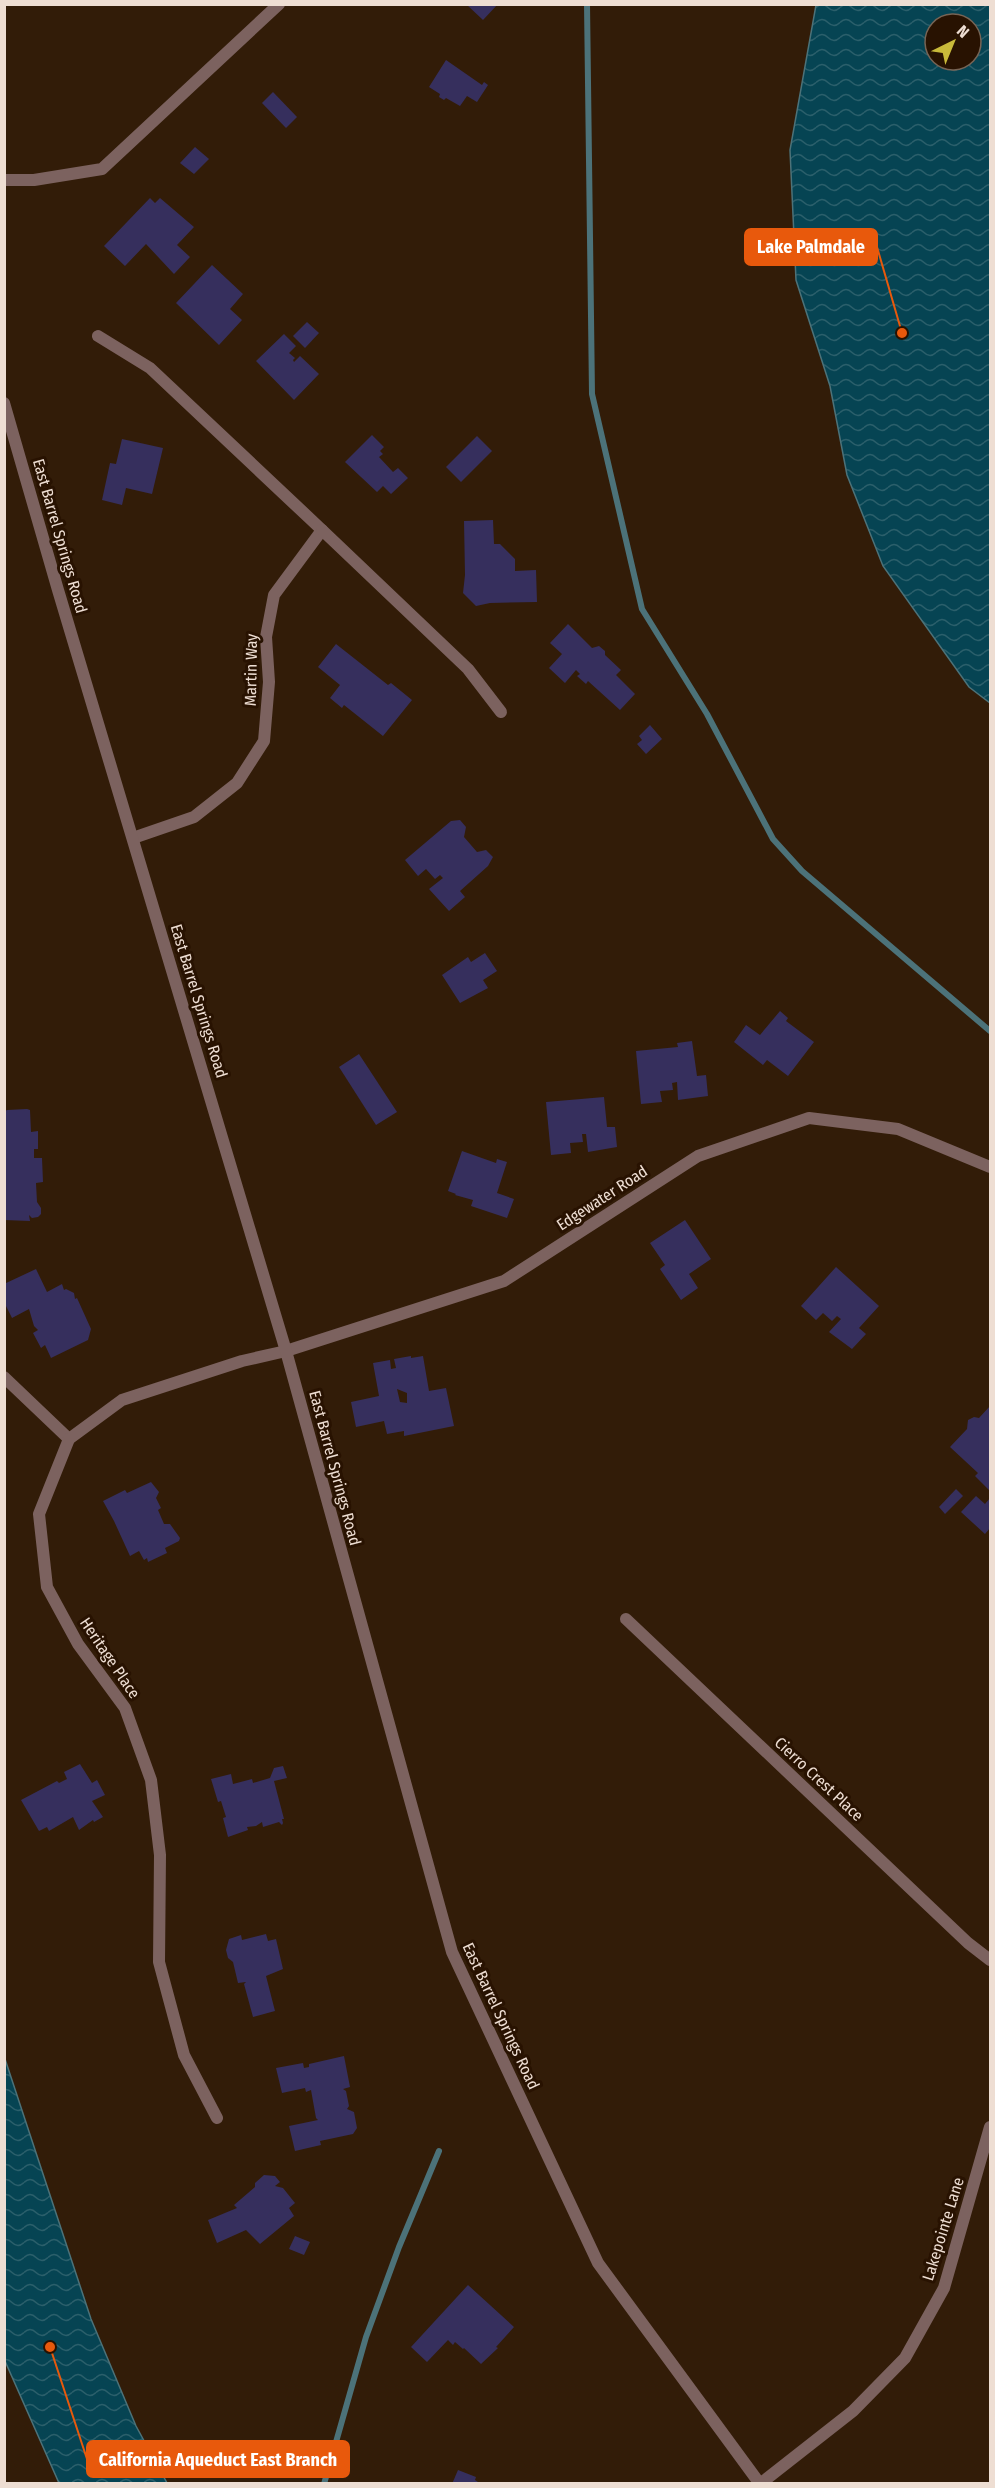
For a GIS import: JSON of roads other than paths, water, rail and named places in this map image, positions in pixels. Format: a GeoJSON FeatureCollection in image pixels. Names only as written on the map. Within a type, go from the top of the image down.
{"type":"FeatureCollection","features":[{"type":"Feature","properties":{"kind":"street"},"geometry":{"type":"LineString","coordinates":[[4,180],[34,180],[102,169],[279,4]]}},
{"type":"Feature","properties":{"kind":"street"},"geometry":{"type":"LineString","coordinates":[[98,336],[150,368],[468,669],[501,712]]}},
{"type":"Feature","properties":{"kind":"street","name":"East Barrel Springs Road"},"geometry":{"type":"LineString","coordinates":[[4,403],[286,1351],[452,1952],[598,2263],[760,2484]]}},
{"type":"Feature","properties":{"kind":"street","name":"Martin Way"},"geometry":{"type":"LineString","coordinates":[[133,838],[194,817],[237,783],[264,741],[269,682],[266,637],[274,595],[322,530]]}},
{"type":"Feature","properties":{"kind":"street","name":"Edgewater Road"},"geometry":{"type":"LineString","coordinates":[[69,1439],[122,1400],[242,1361],[286,1351],[504,1281],[698,1156],[809,1118],[898,1129],[987,1164]]}},
{"type":"Feature","properties":{"kind":"street"},"geometry":{"type":"LineString","coordinates":[[4,1377],[69,1439]]}},
{"type":"Feature","properties":{"kind":"street","name":"Heritage Place"},"geometry":{"type":"LineString","coordinates":[[69,1439],[39,1514],[47,1587],[78,1644],[124,1708],[151,1780],[160,1855],[159,1962],[184,2055],[217,2118]]}},
{"type":"Feature","properties":{"kind":"street","name":"Cierro Crest Place"},"geometry":{"type":"LineString","coordinates":[[626,1619],[968,1944],[990,1960]]}},
{"type":"Feature","properties":{"kind":"street","name":"Lakepointe Lane"},"geometry":{"type":"LineString","coordinates":[[760,2484],[853,2411],[905,2358],[944,2288],[990,2127]]}},
{"type":"Feature","properties":{"kind":"water"},"geometry":{"type":"Polygon","coordinates":[[[816,5],[990,5],[990,703],[969,687],[883,566],[847,475],[830,386],[796,280],[790,150],[816,5]]]}},
{"type":"Feature","properties":{"kind":"water"},"geometry":{"type":"Polygon","coordinates":[[[5,2059],[91,2319],[136,2426],[167,2483],[59,2483],[5,2361],[5,2059]]]}},
{"type":"Feature","properties":{"kind":"waterway"},"geometry":{"type":"LineString","coordinates":[[587,4],[592,394],[642,609],[707,714],[773,839],[802,871],[990,1031]]}},
{"type":"Feature","properties":{"kind":"waterway"},"geometry":{"type":"LineString","coordinates":[[324,2484],[366,2337],[399,2247],[439,2151]]}},
{"type":"Feature","properties":{"kind":"place","name":"Lake Palmdale"},"geometry":{"type":"Point","coordinates":[902,333]}},
{"type":"Feature","properties":{"kind":"place","name":"California Aqueduct East Branch"},"geometry":{"type":"Point","coordinates":[50,2347]}}]}
